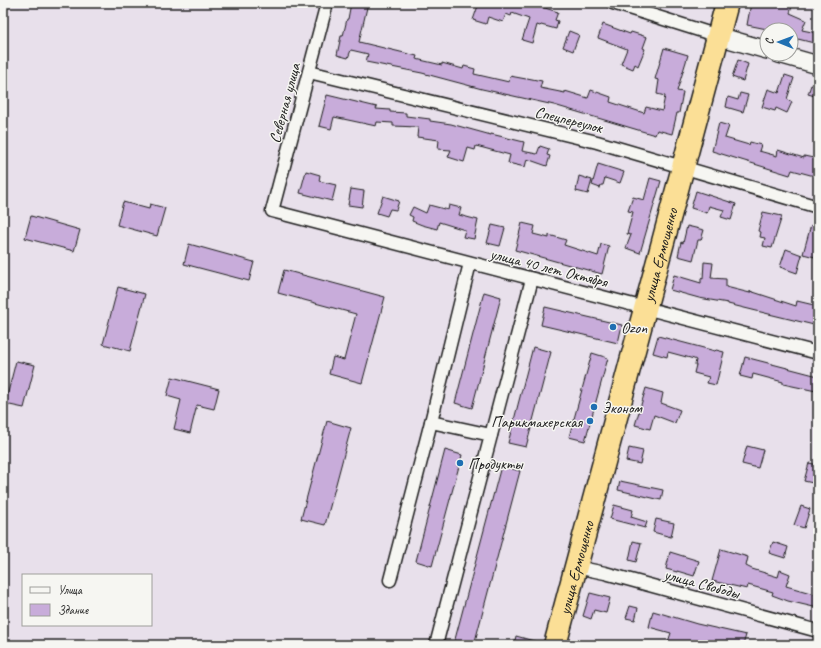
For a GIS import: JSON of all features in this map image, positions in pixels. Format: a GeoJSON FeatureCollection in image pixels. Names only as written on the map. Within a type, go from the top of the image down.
{"type":"FeatureCollection","features":[{"type":"Feature","properties":{"kind":"highway","name":"улица Ермощенко"},"geometry":{"type":"LineString","coordinates":[[556,645],[727,3]]}},
{"type":"Feature","properties":{"kind":"street","name":"Северная улица"},"geometry":{"type":"LineString","coordinates":[[272,211],[327,3]]}},
{"type":"Feature","properties":{"kind":"street"},"geometry":{"type":"LineString","coordinates":[[613,3],[759,48]]}},
{"type":"Feature","properties":{"kind":"street"},"geometry":{"type":"LineString","coordinates":[[799,60],[818,66]]}},
{"type":"Feature","properties":{"kind":"street","name":"Спецпереулок"},"geometry":{"type":"LineString","coordinates":[[309,72],[597,142],[818,207]]}},
{"type":"Feature","properties":{"kind":"street","name":"улица 40 лет Октября"},"geometry":{"type":"LineString","coordinates":[[272,211],[818,353]]}},
{"type":"Feature","properties":{"kind":"street"},"geometry":{"type":"LineString","coordinates":[[390,580],[470,263]]}},
{"type":"Feature","properties":{"kind":"street"},"geometry":{"type":"LineString","coordinates":[[436,645],[532,279]]}},
{"type":"Feature","properties":{"kind":"street"},"geometry":{"type":"LineString","coordinates":[[431,422],[491,436]]}},
{"type":"Feature","properties":{"kind":"street","name":"улица Свободы"},"geometry":{"type":"LineString","coordinates":[[576,567],[605,573],[818,631]]}},
{"type":"Feature","properties":{"kind":"building"},"geometry":{"type":"Polygon","coordinates":[[[351,3],[368,3],[359,42],[417,56],[416,59],[442,65],[442,63],[463,69],[464,66],[475,69],[474,74],[509,82],[510,76],[542,81],[540,88],[565,93],[565,91],[588,98],[591,90],[611,97],[610,102],[644,113],[646,107],[662,111],[665,96],[657,94],[659,80],[655,79],[664,48],[688,55],[677,91],[683,92],[679,113],[677,113],[672,134],[657,130],[655,135],[554,105],[482,89],[422,73],[366,62],[368,54],[351,50],[348,58],[337,55],[341,36],[343,36],[348,19],[351,3]]]}},
{"type":"Feature","properties":{"kind":"building"},"geometry":{"type":"Polygon","coordinates":[[[479,3],[526,3],[558,12],[555,20],[558,21],[556,29],[537,25],[532,43],[522,40],[529,19],[512,13],[511,16],[506,14],[503,22],[488,17],[486,24],[473,20],[479,3]]]}},
{"type":"Feature","properties":{"kind":"building"},"geometry":{"type":"Polygon","coordinates":[[[751,3],[793,3],[790,13],[806,20],[802,30],[817,33],[814,43],[799,39],[799,22],[759,22],[759,27],[747,25],[751,3]]]}},
{"type":"Feature","properties":{"kind":"building"},"geometry":{"type":"Polygon","coordinates":[[[603,24],[630,34],[631,32],[647,37],[643,48],[645,49],[638,66],[635,64],[633,69],[621,64],[627,49],[598,38],[603,24]]]}},
{"type":"Feature","properties":{"kind":"building"},"geometry":{"type":"Polygon","coordinates":[[[569,31],[579,35],[573,51],[563,47],[569,31]]]}},
{"type":"Feature","properties":{"kind":"building"},"geometry":{"type":"Polygon","coordinates":[[[738,60],[748,64],[743,81],[732,77],[738,60]]]}},
{"type":"Feature","properties":{"kind":"building"},"geometry":{"type":"Polygon","coordinates":[[[785,75],[794,78],[787,99],[792,102],[787,113],[776,108],[775,111],[762,107],[768,89],[779,93],[785,75]]]}},
{"type":"Feature","properties":{"kind":"building"},"geometry":{"type":"Polygon","coordinates":[[[811,85],[818,87],[818,97],[808,94],[811,85]]]}},
{"type":"Feature","properties":{"kind":"building"},"geometry":{"type":"Polygon","coordinates":[[[740,93],[748,95],[743,112],[726,107],[728,97],[738,100],[740,93]]]}},
{"type":"Feature","properties":{"kind":"building"},"geometry":{"type":"Polygon","coordinates":[[[327,95],[377,107],[376,109],[406,113],[406,116],[430,119],[430,121],[451,124],[524,142],[522,151],[537,154],[540,146],[549,149],[547,155],[550,156],[547,166],[527,159],[525,167],[508,163],[510,155],[476,146],[475,150],[468,148],[464,162],[448,157],[451,150],[438,149],[439,140],[417,137],[418,127],[393,126],[393,123],[377,122],[376,126],[334,117],[331,129],[319,126],[327,95]]]}},
{"type":"Feature","properties":{"kind":"building"},"geometry":{"type":"Polygon","coordinates":[[[719,123],[729,126],[725,138],[749,145],[750,142],[761,145],[759,151],[777,156],[778,150],[804,158],[804,156],[818,159],[818,177],[792,170],[790,175],[712,151],[719,123]]]}},
{"type":"Feature","properties":{"kind":"building"},"geometry":{"type":"Polygon","coordinates":[[[598,164],[624,172],[620,183],[605,178],[603,185],[601,185],[600,188],[592,185],[598,164]]]}},
{"type":"Feature","properties":{"kind":"building"},"geometry":{"type":"Polygon","coordinates":[[[306,171],[320,175],[319,181],[336,185],[332,201],[300,193],[306,171]]]}},
{"type":"Feature","properties":{"kind":"building"},"geometry":{"type":"Polygon","coordinates":[[[579,176],[592,180],[588,194],[576,191],[579,176]]]}},
{"type":"Feature","properties":{"kind":"building"},"geometry":{"type":"Polygon","coordinates":[[[650,178],[661,181],[640,253],[626,248],[631,235],[627,234],[633,212],[628,211],[633,197],[644,200],[650,178]]]}},
{"type":"Feature","properties":{"kind":"building"},"geometry":{"type":"Polygon","coordinates":[[[351,189],[364,191],[362,207],[348,205],[351,189]]]}},
{"type":"Feature","properties":{"kind":"building"},"geometry":{"type":"Polygon","coordinates":[[[696,191],[736,204],[731,220],[721,217],[724,210],[709,206],[707,213],[691,208],[696,191]]]}},
{"type":"Feature","properties":{"kind":"building"},"geometry":{"type":"Polygon","coordinates":[[[383,196],[399,201],[396,210],[390,209],[387,216],[377,213],[383,196]]]}},
{"type":"Feature","properties":{"kind":"building"},"geometry":{"type":"Polygon","coordinates":[[[123,202],[149,209],[150,204],[165,208],[157,236],[117,225],[123,202]]]}},
{"type":"Feature","properties":{"kind":"building"},"geometry":{"type":"Polygon","coordinates":[[[429,205],[448,210],[449,205],[461,208],[459,215],[478,220],[474,239],[463,237],[465,230],[439,222],[437,229],[412,221],[413,217],[409,215],[413,207],[426,213],[429,205]]]}},
{"type":"Feature","properties":{"kind":"building"},"geometry":{"type":"Polygon","coordinates":[[[763,212],[782,216],[772,248],[763,246],[765,238],[760,237],[761,232],[758,231],[763,212]]]}},
{"type":"Feature","properties":{"kind":"building"},"geometry":{"type":"Polygon","coordinates":[[[31,216],[80,230],[74,251],[25,238],[31,216]]]}},
{"type":"Feature","properties":{"kind":"building"},"geometry":{"type":"Polygon","coordinates":[[[522,223],[535,226],[533,234],[549,238],[549,235],[566,240],[564,245],[598,256],[601,244],[609,246],[602,274],[515,250],[522,223]]]}},
{"type":"Feature","properties":{"kind":"building"},"geometry":{"type":"Polygon","coordinates":[[[492,225],[505,228],[500,246],[487,243],[492,225]]]}},
{"type":"Feature","properties":{"kind":"building"},"geometry":{"type":"Polygon","coordinates":[[[811,225],[818,227],[818,245],[815,257],[803,254],[811,225]]]}},
{"type":"Feature","properties":{"kind":"building"},"geometry":{"type":"Polygon","coordinates":[[[687,226],[704,230],[701,240],[698,240],[693,260],[678,256],[687,226]]]}},
{"type":"Feature","properties":{"kind":"building"},"geometry":{"type":"Polygon","coordinates":[[[189,244],[254,262],[249,281],[184,264],[189,244]]]}},
{"type":"Feature","properties":{"kind":"building"},"geometry":{"type":"Polygon","coordinates":[[[786,249],[802,255],[797,273],[780,267],[786,249]]]}},
{"type":"Feature","properties":{"kind":"building"},"geometry":{"type":"Polygon","coordinates":[[[704,262],[713,263],[711,278],[726,279],[726,287],[750,293],[750,291],[796,306],[797,301],[818,306],[818,326],[670,290],[674,275],[701,283],[701,278],[703,279],[704,262]]]}},
{"type":"Feature","properties":{"kind":"building"},"geometry":{"type":"Polygon","coordinates":[[[284,270],[385,297],[362,383],[329,374],[333,357],[344,360],[356,314],[278,293],[284,270]]]}},
{"type":"Feature","properties":{"kind":"building"},"geometry":{"type":"Polygon","coordinates":[[[118,287],[145,294],[130,351],[103,344],[118,287]]]}},
{"type":"Feature","properties":{"kind":"building"},"geometry":{"type":"Polygon","coordinates":[[[484,292],[501,297],[472,408],[455,403],[484,292]]]}},
{"type":"Feature","properties":{"kind":"building"},"geometry":{"type":"Polygon","coordinates":[[[545,307],[622,325],[618,343],[541,325],[545,307]]]}},
{"type":"Feature","properties":{"kind":"building"},"geometry":{"type":"Polygon","coordinates":[[[658,336],[724,352],[716,385],[707,383],[709,377],[694,373],[696,360],[668,352],[667,357],[653,353],[658,336]]]}},
{"type":"Feature","properties":{"kind":"building"},"geometry":{"type":"Polygon","coordinates":[[[533,347],[551,352],[526,447],[508,443],[533,347]]]}},
{"type":"Feature","properties":{"kind":"building"},"geometry":{"type":"Polygon","coordinates":[[[592,353],[608,358],[585,441],[569,437],[592,353]]]}},
{"type":"Feature","properties":{"kind":"building"},"geometry":{"type":"Polygon","coordinates":[[[745,357],[818,376],[816,391],[783,384],[783,382],[753,374],[752,379],[740,376],[745,357]]]}},
{"type":"Feature","properties":{"kind":"building"},"geometry":{"type":"Polygon","coordinates":[[[16,361],[35,365],[24,408],[5,404],[16,361]]]}},
{"type":"Feature","properties":{"kind":"building"},"geometry":{"type":"Polygon","coordinates":[[[172,377],[219,389],[214,409],[197,405],[190,433],[174,429],[181,400],[167,396],[172,377]]]}},
{"type":"Feature","properties":{"kind":"building"},"geometry":{"type":"Polygon","coordinates":[[[646,388],[663,393],[661,403],[680,410],[675,423],[654,415],[650,429],[635,425],[646,388]]]}},
{"type":"Feature","properties":{"kind":"building"},"geometry":{"type":"Polygon","coordinates":[[[327,421],[351,428],[325,525],[301,519],[327,421]]]}},
{"type":"Feature","properties":{"kind":"building"},"geometry":{"type":"Polygon","coordinates":[[[747,446],[763,450],[758,468],[742,464],[747,446]]]}},
{"type":"Feature","properties":{"kind":"building"},"geometry":{"type":"Polygon","coordinates":[[[629,448],[643,451],[640,464],[626,461],[629,448]]]}},
{"type":"Feature","properties":{"kind":"building"},"geometry":{"type":"Polygon","coordinates":[[[445,450],[462,455],[432,566],[416,561],[445,450]]]}},
{"type":"Feature","properties":{"kind":"building"},"geometry":{"type":"Polygon","coordinates":[[[809,463],[818,465],[813,483],[804,481],[809,463]]]}},
{"type":"Feature","properties":{"kind":"building"},"geometry":{"type":"Polygon","coordinates":[[[501,466],[520,471],[474,645],[461,645],[454,643],[501,466]]]}},
{"type":"Feature","properties":{"kind":"building"},"geometry":{"type":"Polygon","coordinates":[[[620,481],[663,490],[661,500],[618,490],[620,481]]]}},
{"type":"Feature","properties":{"kind":"building"},"geometry":{"type":"Polygon","coordinates":[[[614,505],[633,510],[631,517],[647,522],[645,528],[610,519],[614,505]]]}},
{"type":"Feature","properties":{"kind":"building"},"geometry":{"type":"Polygon","coordinates":[[[801,506],[810,509],[804,528],[794,525],[801,506]]]}},
{"type":"Feature","properties":{"kind":"building"},"geometry":{"type":"Polygon","coordinates":[[[656,519],[674,523],[671,537],[653,532],[656,519]]]}},
{"type":"Feature","properties":{"kind":"building"},"geometry":{"type":"Polygon","coordinates":[[[633,541],[641,543],[636,562],[629,560],[633,541]]]}},
{"type":"Feature","properties":{"kind":"building"},"geometry":{"type":"Polygon","coordinates":[[[773,542],[788,547],[785,558],[769,553],[773,542]]]}},
{"type":"Feature","properties":{"kind":"building"},"geometry":{"type":"Polygon","coordinates":[[[721,549],[748,557],[746,566],[752,569],[778,577],[780,570],[790,574],[786,586],[818,595],[818,608],[788,601],[772,595],[773,592],[748,585],[747,589],[712,581],[721,549]]]}},
{"type":"Feature","properties":{"kind":"building"},"geometry":{"type":"Polygon","coordinates":[[[670,552],[699,561],[694,576],[666,569],[670,552]]]}},
{"type":"Feature","properties":{"kind":"building"},"geometry":{"type":"Polygon","coordinates":[[[590,593],[610,598],[606,613],[594,610],[591,619],[583,616],[590,593]]]}},
{"type":"Feature","properties":{"kind":"building"},"geometry":{"type":"Polygon","coordinates":[[[630,606],[638,608],[635,620],[626,618],[630,606]]]}},
{"type":"Feature","properties":{"kind":"building"},"geometry":{"type":"Polygon","coordinates":[[[653,611],[697,624],[746,635],[743,645],[667,645],[671,633],[649,627],[653,611]]]}},
{"type":"Feature","properties":{"kind":"building"},"geometry":{"type":"Polygon","coordinates":[[[516,636],[541,643],[541,645],[514,645],[516,636]]]}},
{"type":"Feature","properties":{"kind":"place","name":"Ozon"},"geometry":{"type":"Point","coordinates":[613,327]}},
{"type":"Feature","properties":{"kind":"place","name":"Эконом"},"geometry":{"type":"Point","coordinates":[594,407]}},
{"type":"Feature","properties":{"kind":"place","name":"Парикмахерская"},"geometry":{"type":"Point","coordinates":[590,421]}},
{"type":"Feature","properties":{"kind":"place","name":"Продукты"},"geometry":{"type":"Point","coordinates":[460,463]}}]}
